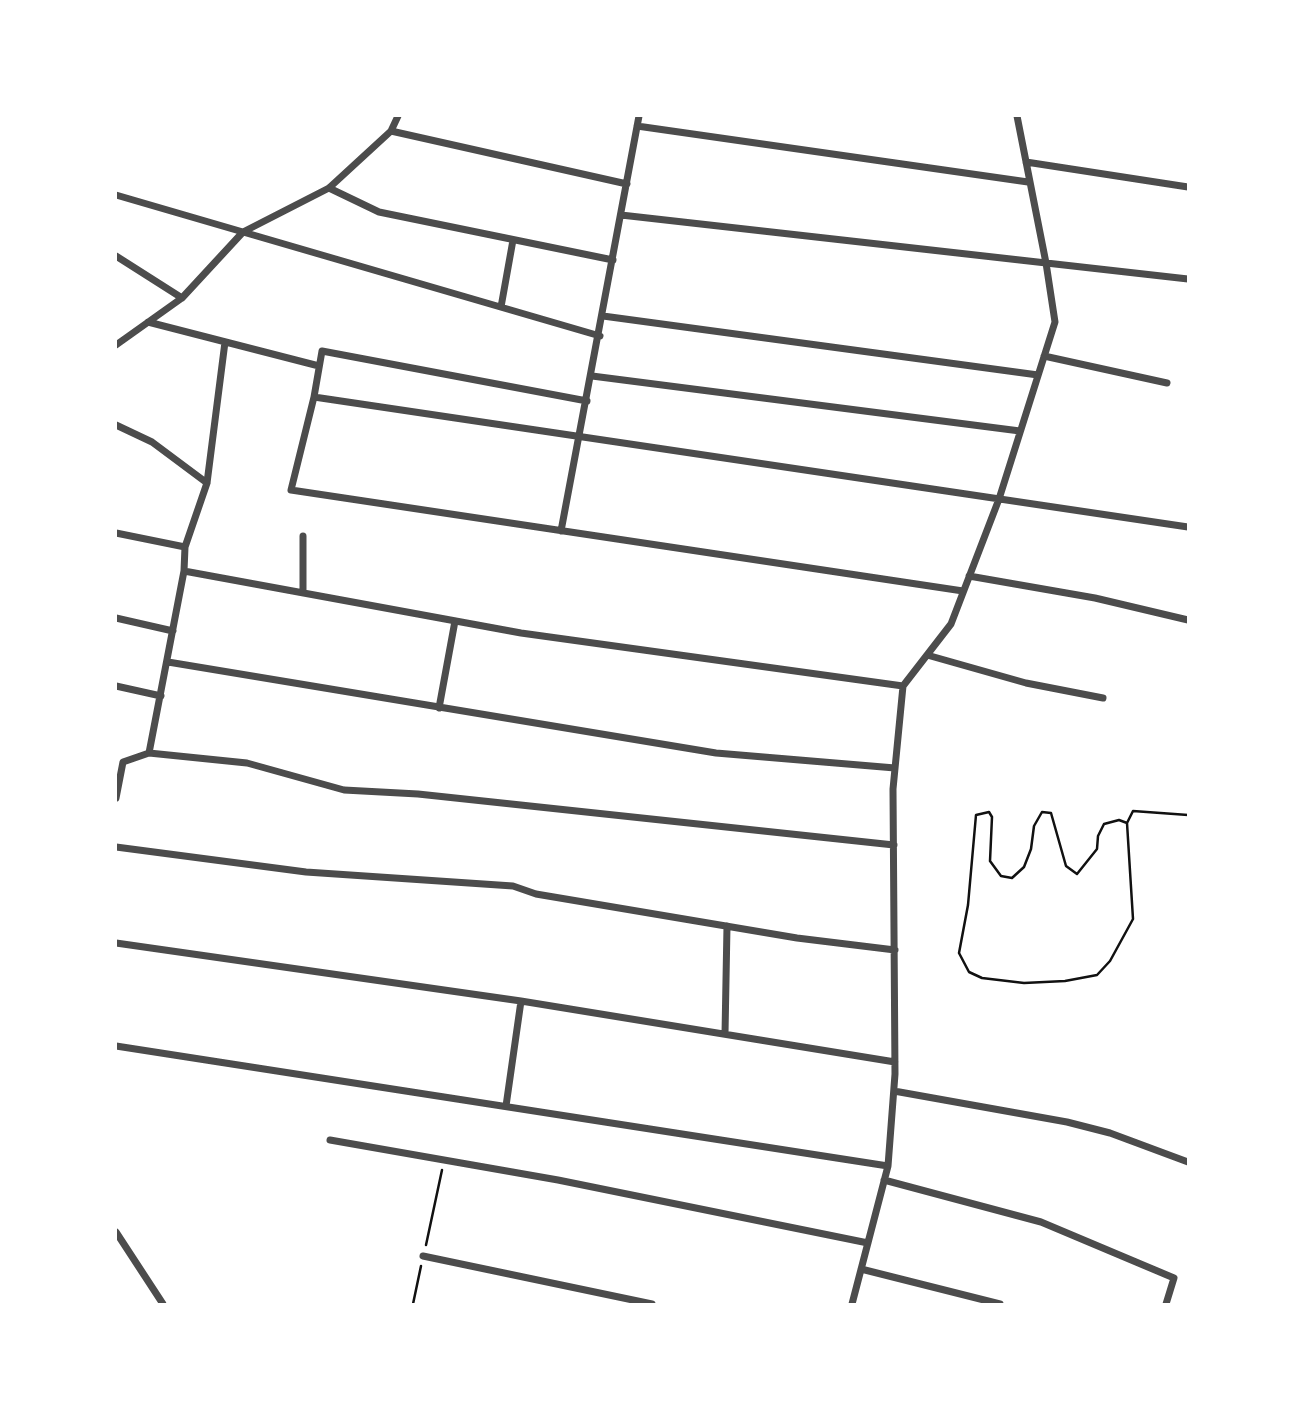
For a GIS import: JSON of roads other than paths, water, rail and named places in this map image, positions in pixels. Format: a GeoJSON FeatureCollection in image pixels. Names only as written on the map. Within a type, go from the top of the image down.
{"type":"FeatureCollection","features":[{"type":"Feature","properties":{"kind":"street"},"geometry":{"type":"LineString","coordinates":[[117,342],[182,298],[243,232],[329,188],[391,131],[398,116]]}},
{"type":"Feature","properties":{"kind":"street"},"geometry":{"type":"LineString","coordinates":[[561,531],[600,336],[639,116]]}},
{"type":"Feature","properties":{"kind":"street"},"geometry":{"type":"LineString","coordinates":[[852,1304],[888,1166],[895,1062],[893,789],[903,687],[951,624],[999,499],[1055,322],[1017,116]]}},
{"type":"Feature","properties":{"kind":"street"},"geometry":{"type":"LineString","coordinates":[[637,127],[1028,182]]}},
{"type":"Feature","properties":{"kind":"street"},"geometry":{"type":"LineString","coordinates":[[391,131],[627,184]]}},
{"type":"Feature","properties":{"kind":"street"},"geometry":{"type":"LineString","coordinates":[[1026,162],[1188,187]]}},
{"type":"Feature","properties":{"kind":"street"},"geometry":{"type":"LineString","coordinates":[[329,188],[379,212],[613,260]]}},
{"type":"Feature","properties":{"kind":"street"},"geometry":{"type":"LineString","coordinates":[[116,195],[600,336]]}},
{"type":"Feature","properties":{"kind":"street"},"geometry":{"type":"LineString","coordinates":[[621,215],[1188,279]]}},
{"type":"Feature","properties":{"kind":"street"},"geometry":{"type":"LineString","coordinates":[[500,307],[513,240]]}},
{"type":"Feature","properties":{"kind":"street"},"geometry":{"type":"LineString","coordinates":[[116,256],[182,298]]}},
{"type":"Feature","properties":{"kind":"street"},"geometry":{"type":"LineString","coordinates":[[603,316],[1038,374]]}},
{"type":"Feature","properties":{"kind":"street"},"geometry":{"type":"LineString","coordinates":[[148,322],[319,366]]}},
{"type":"Feature","properties":{"kind":"street"},"geometry":{"type":"LineString","coordinates":[[149,753],[184,571],[185,547],[208,483],[225,342]]}},
{"type":"Feature","properties":{"kind":"street"},"geometry":{"type":"LineString","coordinates":[[587,401],[321,351],[314,397],[291,490],[963,591]]}},
{"type":"Feature","properties":{"kind":"street"},"geometry":{"type":"LineString","coordinates":[[1044,356],[1167,383]]}},
{"type":"Feature","properties":{"kind":"street"},"geometry":{"type":"LineString","coordinates":[[592,376],[1020,431]]}},
{"type":"Feature","properties":{"kind":"street"},"geometry":{"type":"LineString","coordinates":[[314,397],[1188,527]]}},
{"type":"Feature","properties":{"kind":"street"},"geometry":{"type":"LineString","coordinates":[[116,425],[152,442],[208,483]]}},
{"type":"Feature","properties":{"kind":"street"},"geometry":{"type":"LineString","coordinates":[[116,533],[185,547]]}},
{"type":"Feature","properties":{"kind":"street"},"geometry":{"type":"LineString","coordinates":[[303,536],[303,593]]}},
{"type":"Feature","properties":{"kind":"street"},"geometry":{"type":"LineString","coordinates":[[184,571],[521,633],[903,687]]}},
{"type":"Feature","properties":{"kind":"street"},"geometry":{"type":"LineString","coordinates":[[969,576],[1095,598],[1188,620]]}},
{"type":"Feature","properties":{"kind":"street"},"geometry":{"type":"LineString","coordinates":[[116,618],[173,631]]}},
{"type":"Feature","properties":{"kind":"street"},"geometry":{"type":"LineString","coordinates":[[439,708],[455,621]]}},
{"type":"Feature","properties":{"kind":"street"},"geometry":{"type":"LineString","coordinates":[[927,655],[1026,683],[1103,698]]}},
{"type":"Feature","properties":{"kind":"street"},"geometry":{"type":"LineString","coordinates":[[168,662],[716,753],[895,768]]}},
{"type":"Feature","properties":{"kind":"street"},"geometry":{"type":"LineString","coordinates":[[116,686],[161,696]]}},
{"type":"Feature","properties":{"kind":"street"},"geometry":{"type":"LineString","coordinates":[[116,798],[119,761],[149,753],[247,763],[344,790],[418,794],[894,845]]}},
{"type":"Feature","properties":{"kind":"street"},"geometry":{"type":"LineString","coordinates":[[116,847],[306,872],[513,887],[536,894],[797,938],[895,950]]}},
{"type":"Feature","properties":{"kind":"street"},"geometry":{"type":"LineString","coordinates":[[725,1034],[727,926]]}},
{"type":"Feature","properties":{"kind":"street"},"geometry":{"type":"LineString","coordinates":[[116,943],[521,1001],[895,1062]]}},
{"type":"Feature","properties":{"kind":"street"},"geometry":{"type":"LineString","coordinates":[[506,1107],[521,1001]]}},
{"type":"Feature","properties":{"kind":"street"},"geometry":{"type":"LineString","coordinates":[[116,1046],[888,1166]]}},
{"type":"Feature","properties":{"kind":"street"},"geometry":{"type":"LineString","coordinates":[[894,1091],[1067,1122],[1110,1133],[1188,1162]]}},
{"type":"Feature","properties":{"kind":"street"},"geometry":{"type":"LineString","coordinates":[[330,1140],[572,1183],[868,1243]]}},
{"type":"Feature","properties":{"kind":"street"},"geometry":{"type":"LineString","coordinates":[[884,1180],[1041,1222],[1174,1278],[1166,1304]]}},
{"type":"Feature","properties":{"kind":"street"},"geometry":{"type":"LineString","coordinates":[[116,1232],[163,1304]]}},
{"type":"Feature","properties":{"kind":"street"},"geometry":{"type":"LineString","coordinates":[[423,1256],[652,1304]]}},
{"type":"Feature","properties":{"kind":"street"},"geometry":{"type":"LineString","coordinates":[[861,1269],[1000,1304]]}}]}
